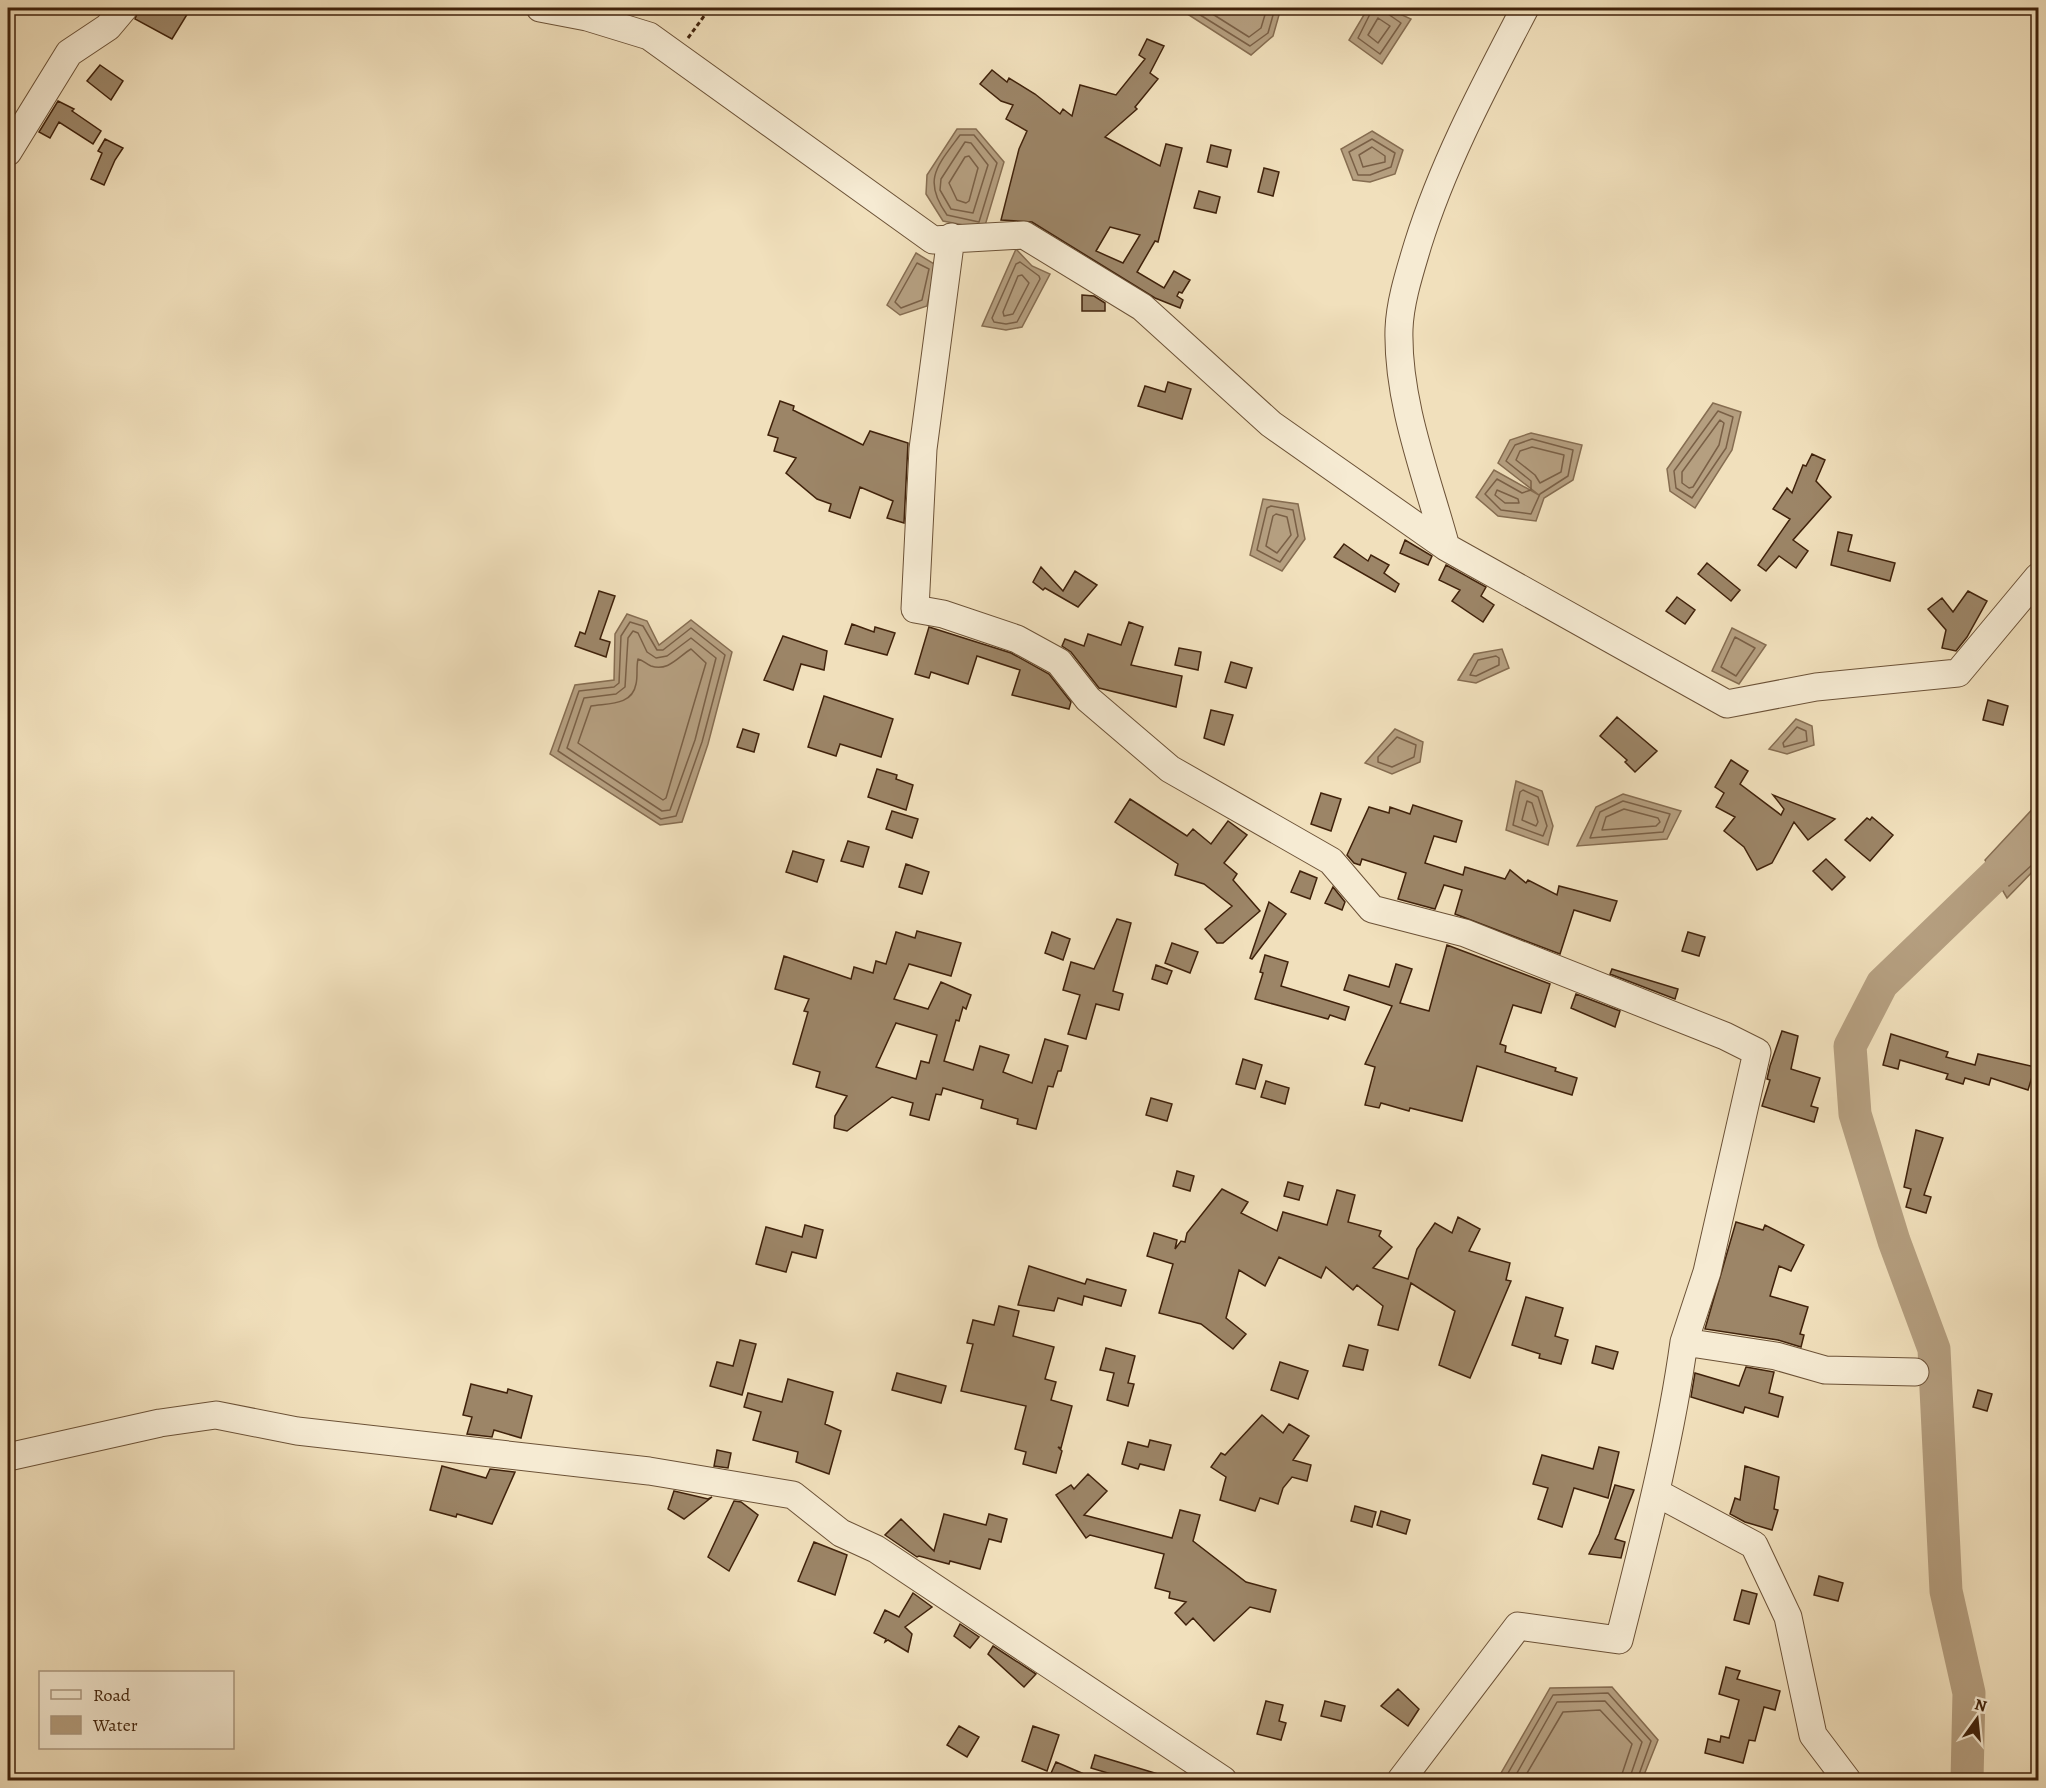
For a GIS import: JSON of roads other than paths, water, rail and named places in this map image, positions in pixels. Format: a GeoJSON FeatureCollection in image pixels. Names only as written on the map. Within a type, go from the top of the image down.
{"type":"FeatureCollection","features":[{"type":"Feature","properties":{"kind":"street"},"geometry":{"type":"LineString","coordinates":[[8,152],[69,52],[108,27],[124,8]]}},
{"type":"Feature","properties":{"kind":"street"},"geometry":{"type":"LineString","coordinates":[[540,8],[587,16],[649,36],[933,240],[951,237],[1023,235],[1142,307],[1271,424],[1446,547],[1727,704],[1816,687],[1959,673],[2038,577]]}},
{"type":"Feature","properties":{"kind":"street"},"geometry":{"type":"LineString","coordinates":[[1446,547],[1404,393],[1399,328],[1409,274],[1432,199],[1465,126],[1525,8]]}},
{"type":"Feature","properties":{"kind":"street"},"geometry":{"type":"LineString","coordinates":[[951,237],[923,449],[915,609],[943,614],[1017,639],[1059,662],[1088,699],[1170,769],[1330,861],[1372,909],[1465,933],[1725,1036],[1756,1052],[1707,1272],[1683,1342],[1676,1402],[1657,1493],[1618,1640],[1518,1626],[1401,1780]]}},
{"type":"Feature","properties":{"kind":"street"},"geometry":{"type":"LineString","coordinates":[[1683,1342],[1776,1356],[1825,1370],[1915,1372]]}},
{"type":"Feature","properties":{"kind":"street"},"geometry":{"type":"LineString","coordinates":[[8,1457],[160,1424],[216,1415],[297,1431],[649,1471],[793,1495],[841,1533],[876,1549],[1223,1780]]}},
{"type":"Feature","properties":{"kind":"street"},"geometry":{"type":"LineString","coordinates":[[1657,1493],[1754,1545],[1788,1617],[1813,1735],[1846,1780]]}},
{"type":"Feature","properties":{"kind":"water"},"geometry":{"type":"Polygon","coordinates":[[[1178,8],[1281,8],[1273,36],[1251,55],[1178,8]]]}},
{"type":"Feature","properties":{"kind":"water"},"geometry":{"type":"Polygon","coordinates":[[[1368,8],[1387,8],[1411,19],[1382,64],[1349,40],[1368,8]]]}},
{"type":"Feature","properties":{"kind":"water"},"geometry":{"type":"Polygon","coordinates":[[[957,129],[976,129],[1004,162],[984,229],[943,221],[926,194],[927,175],[957,129]]]}},
{"type":"Feature","properties":{"kind":"water"},"geometry":{"type":"Polygon","coordinates":[[[1372,131],[1403,150],[1395,174],[1370,182],[1353,180],[1341,149],[1372,131]]]}},
{"type":"Feature","properties":{"kind":"water"},"geometry":{"type":"Polygon","coordinates":[[[1016,249],[1032,266],[1050,274],[1022,327],[1006,330],[982,326],[1016,249]]]}},
{"type":"Feature","properties":{"kind":"water"},"geometry":{"type":"Polygon","coordinates":[[[916,253],[936,265],[927,306],[900,315],[887,305],[916,253]]]}},
{"type":"Feature","properties":{"kind":"water"},"geometry":{"type":"Polygon","coordinates":[[[1713,403],[1741,412],[1732,450],[1695,508],[1670,491],[1667,469],[1713,403]]]}},
{"type":"Feature","properties":{"kind":"water"},"geometry":{"type":"Polygon","coordinates":[[[1531,433],[1582,445],[1573,480],[1544,498],[1536,521],[1498,516],[1476,497],[1494,470],[1539,495],[1498,463],[1510,440],[1531,433]]]}},
{"type":"Feature","properties":{"kind":"water"},"geometry":{"type":"Polygon","coordinates":[[[1263,499],[1298,504],[1305,539],[1282,571],[1250,555],[1263,499]]]}},
{"type":"Feature","properties":{"kind":"water"},"geometry":{"type":"Polygon","coordinates":[[[627,614],[647,621],[659,645],[691,620],[732,652],[708,744],[682,822],[660,825],[550,754],[575,685],[614,680],[615,634],[627,614]]]}},
{"type":"Feature","properties":{"kind":"water"},"geometry":{"type":"Polygon","coordinates":[[[1732,628],[1766,645],[1739,684],[1712,671],[1732,628]]]}},
{"type":"Feature","properties":{"kind":"water"},"geometry":{"type":"Polygon","coordinates":[[[1502,649],[1509,668],[1476,683],[1458,680],[1474,654],[1502,649]]]}},
{"type":"Feature","properties":{"kind":"water"},"geometry":{"type":"Polygon","coordinates":[[[1796,719],[1812,726],[1814,745],[1787,754],[1769,749],[1796,719]]]}},
{"type":"Feature","properties":{"kind":"water"},"geometry":{"type":"Polygon","coordinates":[[[1395,729],[1423,742],[1420,762],[1392,774],[1365,763],[1395,729]]]}},
{"type":"Feature","properties":{"kind":"water"},"geometry":{"type":"Polygon","coordinates":[[[1516,781],[1542,791],[1553,826],[1548,845],[1506,830],[1516,781]]]}},
{"type":"Feature","properties":{"kind":"water"},"geometry":{"type":"Polygon","coordinates":[[[1623,794],[1681,811],[1667,839],[1577,846],[1596,807],[1623,794]]]}},
{"type":"Feature","properties":{"kind":"water"},"geometry":{"type":"Polygon","coordinates":[[[2038,803],[2038,866],[2007,898],[1985,860],[2038,803]]]}},
{"type":"Feature","properties":{"kind":"water"},"geometry":{"type":"Polygon","coordinates":[[[1612,1687],[1658,1740],[1642,1780],[1497,1780],[1550,1688],[1612,1687]]]}},
{"type":"Feature","properties":{"kind":"waterway"},"geometry":{"type":"LineString","coordinates":[[1967,1780],[1969,1693],[1946,1591],[1934,1349],[1894,1241],[1855,1114],[1850,1046],[1882,984],[2038,834]]}}]}
